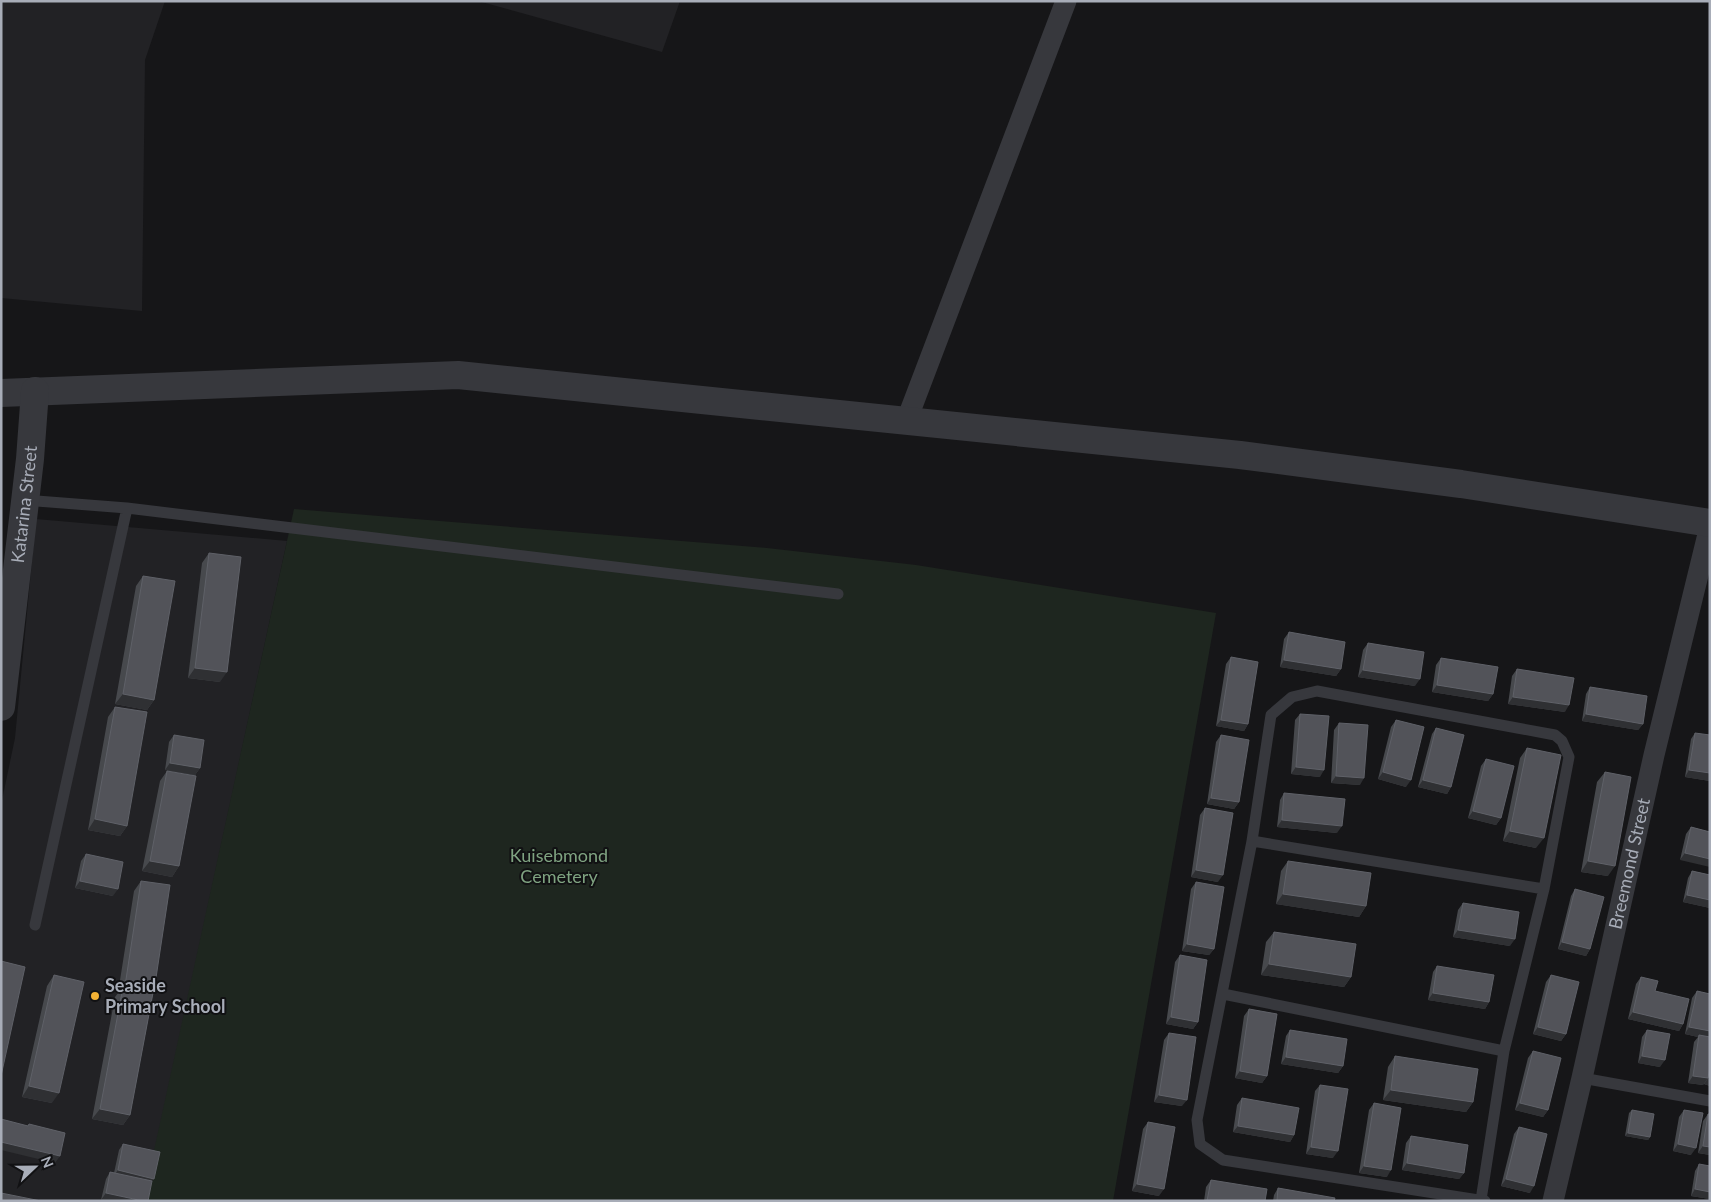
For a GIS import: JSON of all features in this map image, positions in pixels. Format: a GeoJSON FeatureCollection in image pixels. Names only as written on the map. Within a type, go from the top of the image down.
{"type":"FeatureCollection","features":[{"type":"Feature","properties":{"kind":"street"},"geometry":{"type":"LineString","coordinates":[[906,422],[1066,1]]}},
{"type":"Feature","properties":{"kind":"street"},"geometry":{"type":"LineString","coordinates":[[1,393],[458,374],[1269,459],[1461,484],[1710,524]]}},
{"type":"Feature","properties":{"kind":"street","name":"Katarina Street"},"geometry":{"type":"LineString","coordinates":[[1,707],[30,459],[35,391]]}},
{"type":"Feature","properties":{"kind":"street","name":"Breemond Street"},"geometry":{"type":"LineString","coordinates":[[1553,1201],[1654,756],[1710,524]]}},
{"type":"Feature","properties":{"kind":"lane"},"geometry":{"type":"LineString","coordinates":[[24,500],[127,508],[838,594]]}},
{"type":"Feature","properties":{"kind":"lane"},"geometry":{"type":"LineString","coordinates":[[35,925],[127,508]]}},
{"type":"Feature","properties":{"kind":"lane"},"geometry":{"type":"LineString","coordinates":[[1317,692],[1555,735],[1562,741],[1569,758],[1544,889],[1504,1051],[1483,1200],[1223,1160],[1200,1144],[1196,1120],[1223,994],[1252,841],[1271,715],[1292,698],[1317,692]]}},
{"type":"Feature","properties":{"kind":"lane"},"geometry":{"type":"LineString","coordinates":[[1252,841],[1544,889]]}},
{"type":"Feature","properties":{"kind":"lane"},"geometry":{"type":"LineString","coordinates":[[1223,994],[1504,1051]]}},
{"type":"Feature","properties":{"kind":"lane"},"geometry":{"type":"LineString","coordinates":[[1582,1078],[1710,1101]]}},
{"type":"Feature","properties":{"kind":"shaded area"},"geometry":{"type":"Polygon","coordinates":[[[1,1],[165,1],[145,60],[142,311],[1,298],[1,1]]]}},
{"type":"Feature","properties":{"kind":"shaded area"},"geometry":{"type":"Polygon","coordinates":[[[478,1],[680,1],[662,52],[478,1]]]}},
{"type":"Feature","properties":{"kind":"shaded area","name":"Seaside Primary School"},"geometry":{"type":"Polygon","coordinates":[[[36,519],[287,541],[144,1201],[1,1201],[1,805],[15,738],[36,519]]]}},
{"type":"Feature","properties":{"kind":"green space","name":"Kuisebmond Cemetery"},"geometry":{"type":"Polygon","coordinates":[[[294,509],[767,548],[916,565],[1216,613],[1113,1201],[143,1201],[294,509]]]}},
{"type":"Feature","properties":{"kind":"building"},"geometry":{"type":"Polygon","coordinates":[[[209,553],[241,557],[227,672],[195,668],[209,553]]]}},
{"type":"Feature","properties":{"kind":"building"},"geometry":{"type":"Polygon","coordinates":[[[143,576],[175,581],[154,700],[123,694],[143,576]]]}},
{"type":"Feature","properties":{"kind":"building"},"geometry":{"type":"Polygon","coordinates":[[[1289,632],[1345,642],[1341,669],[1284,660],[1289,632]]]}},
{"type":"Feature","properties":{"kind":"building"},"geometry":{"type":"Polygon","coordinates":[[[1368,643],[1424,652],[1420,679],[1363,670],[1368,643]]]}},
{"type":"Feature","properties":{"kind":"building"},"geometry":{"type":"Polygon","coordinates":[[[1231,657],[1258,662],[1248,724],[1221,720],[1231,657]]]}},
{"type":"Feature","properties":{"kind":"building"},"geometry":{"type":"Polygon","coordinates":[[[1441,658],[1498,667],[1493,694],[1437,685],[1441,658]]]}},
{"type":"Feature","properties":{"kind":"building"},"geometry":{"type":"Polygon","coordinates":[[[1517,669],[1574,678],[1569,705],[1513,697],[1517,669]]]}},
{"type":"Feature","properties":{"kind":"building"},"geometry":{"type":"Polygon","coordinates":[[[1590,687],[1647,696],[1643,724],[1586,714],[1590,687]]]}},
{"type":"Feature","properties":{"kind":"building"},"geometry":{"type":"Polygon","coordinates":[[[115,707],[147,712],[127,826],[95,819],[115,707]]]}},
{"type":"Feature","properties":{"kind":"building"},"geometry":{"type":"Polygon","coordinates":[[[1300,714],[1329,716],[1324,770],[1296,767],[1300,714]]]}},
{"type":"Feature","properties":{"kind":"building"},"geometry":{"type":"Polygon","coordinates":[[[1396,720],[1424,727],[1411,780],[1383,772],[1396,720]]]}},
{"type":"Feature","properties":{"kind":"building"},"geometry":{"type":"Polygon","coordinates":[[[1339,723],[1368,725],[1364,778],[1336,776],[1339,723]]]}},
{"type":"Feature","properties":{"kind":"building"},"geometry":{"type":"Polygon","coordinates":[[[1436,728],[1464,735],[1451,787],[1423,780],[1436,728]]]}},
{"type":"Feature","properties":{"kind":"building"},"geometry":{"type":"Polygon","coordinates":[[[1695,733],[1710,735],[1710,773],[1689,770],[1695,733]]]}},
{"type":"Feature","properties":{"kind":"building"},"geometry":{"type":"Polygon","coordinates":[[[174,735],[204,740],[200,768],[170,763],[174,735]]]}},
{"type":"Feature","properties":{"kind":"building"},"geometry":{"type":"Polygon","coordinates":[[[1221,735],[1249,740],[1239,802],[1211,798],[1221,735]]]}},
{"type":"Feature","properties":{"kind":"building"},"geometry":{"type":"Polygon","coordinates":[[[1527,748],[1561,755],[1544,838],[1510,831],[1527,748]]]}},
{"type":"Feature","properties":{"kind":"building"},"geometry":{"type":"Polygon","coordinates":[[[1486,759],[1514,766],[1501,818],[1473,811],[1486,759]]]}},
{"type":"Feature","properties":{"kind":"building"},"geometry":{"type":"Polygon","coordinates":[[[167,771],[196,776],[179,866],[150,861],[167,771]]]}},
{"type":"Feature","properties":{"kind":"building"},"geometry":{"type":"Polygon","coordinates":[[[1605,772],[1631,777],[1615,866],[1588,861],[1605,772]]]}},
{"type":"Feature","properties":{"kind":"building"},"geometry":{"type":"Polygon","coordinates":[[[1284,793],[1345,799],[1342,826],[1282,820],[1284,793]]]}},
{"type":"Feature","properties":{"kind":"building"},"geometry":{"type":"Polygon","coordinates":[[[1205,808],[1233,813],[1223,875],[1196,870],[1205,808]]]}},
{"type":"Feature","properties":{"kind":"building"},"geometry":{"type":"Polygon","coordinates":[[[1691,827],[1710,832],[1710,859],[1685,853],[1691,827]]]}},
{"type":"Feature","properties":{"kind":"building"},"geometry":{"type":"Polygon","coordinates":[[[86,854],[123,862],[118,889],[80,881],[86,854]]]}},
{"type":"Feature","properties":{"kind":"building"},"geometry":{"type":"Polygon","coordinates":[[[1288,861],[1371,873],[1366,906],[1283,894],[1288,861]]]}},
{"type":"Feature","properties":{"kind":"building"},"geometry":{"type":"Polygon","coordinates":[[[1692,871],[1710,875],[1710,900],[1687,895],[1692,871]]]}},
{"type":"Feature","properties":{"kind":"building"},"geometry":{"type":"Polygon","coordinates":[[[141,881],[170,885],[154,991],[125,986],[141,881]]]}},
{"type":"Feature","properties":{"kind":"building"},"geometry":{"type":"Polygon","coordinates":[[[1196,882],[1224,887],[1214,949],[1187,944],[1196,882]]]}},
{"type":"Feature","properties":{"kind":"building"},"geometry":{"type":"Polygon","coordinates":[[[1575,889],[1604,897],[1590,949],[1562,942],[1575,889]]]}},
{"type":"Feature","properties":{"kind":"building"},"geometry":{"type":"Polygon","coordinates":[[[1463,903],[1519,912],[1515,939],[1458,930],[1463,903]]]}},
{"type":"Feature","properties":{"kind":"building"},"geometry":{"type":"Polygon","coordinates":[[[1274,932],[1356,944],[1351,977],[1269,964],[1274,932]]]}},
{"type":"Feature","properties":{"kind":"building"},"geometry":{"type":"Polygon","coordinates":[[[1180,955],[1207,960],[1198,1022],[1171,1017],[1180,955]]]}},
{"type":"Feature","properties":{"kind":"building"},"geometry":{"type":"Polygon","coordinates":[[[1,961],[25,967],[1,1076],[1,961]]]}},
{"type":"Feature","properties":{"kind":"building"},"geometry":{"type":"Polygon","coordinates":[[[1437,966],[1494,975],[1489,1002],[1433,993],[1437,966]]]}},
{"type":"Feature","properties":{"kind":"building"},"geometry":{"type":"Polygon","coordinates":[[[54,975],[84,982],[59,1093],[29,1086],[54,975]]]}},
{"type":"Feature","properties":{"kind":"building"},"geometry":{"type":"Polygon","coordinates":[[[1551,975],[1579,982],[1566,1034],[1538,1027],[1551,975]]]}},
{"type":"Feature","properties":{"kind":"building"},"geometry":{"type":"Polygon","coordinates":[[[1641,977],[1658,981],[1655,991],[1689,999],[1683,1024],[1633,1012],[1641,977]]]}},
{"type":"Feature","properties":{"kind":"building"},"geometry":{"type":"Polygon","coordinates":[[[123,987],[153,993],[130,1115],[100,1109],[123,987]]]}},
{"type":"Feature","properties":{"kind":"building"},"geometry":{"type":"Polygon","coordinates":[[[1697,991],[1710,994],[1710,1031],[1689,1027],[1697,991]]]}},
{"type":"Feature","properties":{"kind":"building"},"geometry":{"type":"Polygon","coordinates":[[[1249,1009],[1277,1014],[1267,1076],[1240,1071],[1249,1009]]]}},
{"type":"Feature","properties":{"kind":"building"},"geometry":{"type":"Polygon","coordinates":[[[1290,1030],[1347,1039],[1343,1066],[1286,1057],[1290,1030]]]}},
{"type":"Feature","properties":{"kind":"building"},"geometry":{"type":"Polygon","coordinates":[[[1647,1030],[1670,1034],[1665,1060],[1642,1056],[1647,1030]]]}},
{"type":"Feature","properties":{"kind":"building"},"geometry":{"type":"Polygon","coordinates":[[[1169,1033],[1196,1037],[1187,1100],[1159,1095],[1169,1033]]]}},
{"type":"Feature","properties":{"kind":"building"},"geometry":{"type":"Polygon","coordinates":[[[1699,1035],[1710,1037],[1708,1078],[1693,1076],[1699,1035]]]}},
{"type":"Feature","properties":{"kind":"building"},"geometry":{"type":"Polygon","coordinates":[[[1533,1051],[1561,1058],[1548,1110],[1520,1103],[1533,1051]]]}},
{"type":"Feature","properties":{"kind":"building"},"geometry":{"type":"Polygon","coordinates":[[[1395,1056],[1478,1069],[1473,1102],[1391,1090],[1395,1056]]]}},
{"type":"Feature","properties":{"kind":"building"},"geometry":{"type":"Polygon","coordinates":[[[1320,1085],[1348,1089],[1338,1151],[1311,1147],[1320,1085]]]}},
{"type":"Feature","properties":{"kind":"building"},"geometry":{"type":"Polygon","coordinates":[[[1242,1098],[1299,1108],[1294,1135],[1238,1126],[1242,1098]]]}},
{"type":"Feature","properties":{"kind":"building"},"geometry":{"type":"Polygon","coordinates":[[[1374,1103],[1401,1108],[1391,1170],[1364,1166],[1374,1103]]]}},
{"type":"Feature","properties":{"kind":"building"},"geometry":{"type":"Polygon","coordinates":[[[1632,1110],[1654,1114],[1650,1137],[1628,1133],[1632,1110]]]}},
{"type":"Feature","properties":{"kind":"building"},"geometry":{"type":"Polygon","coordinates":[[[1684,1110],[1703,1113],[1696,1148],[1678,1144],[1684,1110]]]}},
{"type":"Feature","properties":{"kind":"building"},"geometry":{"type":"Polygon","coordinates":[[[1708,1114],[1710,1114],[1710,1147],[1703,1146],[1708,1114]]]}},
{"type":"Feature","properties":{"kind":"building"},"geometry":{"type":"Polygon","coordinates":[[[1,1119],[65,1133],[60,1156],[1,1142],[1,1119]]]}},
{"type":"Feature","properties":{"kind":"building"},"geometry":{"type":"Polygon","coordinates":[[[1148,1122],[1175,1127],[1164,1189],[1137,1184],[1148,1122]]]}},
{"type":"Feature","properties":{"kind":"building"},"geometry":{"type":"Polygon","coordinates":[[[1519,1127],[1547,1134],[1534,1186],[1506,1179],[1519,1127]]]}},
{"type":"Feature","properties":{"kind":"building"},"geometry":{"type":"Polygon","coordinates":[[[1411,1136],[1468,1145],[1464,1173],[1407,1163],[1411,1136]]]}},
{"type":"Feature","properties":{"kind":"building"},"geometry":{"type":"Polygon","coordinates":[[[123,1144],[160,1152],[154,1179],[118,1170],[123,1144]]]}},
{"type":"Feature","properties":{"kind":"building"},"geometry":{"type":"Polygon","coordinates":[[[1699,1164],[1710,1166],[1710,1192],[1695,1189],[1699,1164]]]}},
{"type":"Feature","properties":{"kind":"building"},"geometry":{"type":"Polygon","coordinates":[[[110,1172],[152,1181],[148,1201],[106,1193],[110,1172]]]}},
{"type":"Feature","properties":{"kind":"building"},"geometry":{"type":"Polygon","coordinates":[[[1211,1180],[1267,1189],[1265,1201],[1207,1201],[1211,1180]]]}},
{"type":"Feature","properties":{"kind":"building"},"geometry":{"type":"Polygon","coordinates":[[[1278,1188],[1335,1198],[1334,1201],[1277,1201],[1278,1188]]]}},
{"type":"Feature","properties":{"kind":"building"},"geometry":{"type":"Polygon","coordinates":[[[1,1193],[41,1201],[1,1201],[1,1193]]]}},
{"type":"Feature","properties":{"kind":"place","name":"Seaside Primary School"},"geometry":{"type":"Point","coordinates":[95,996]}}]}
